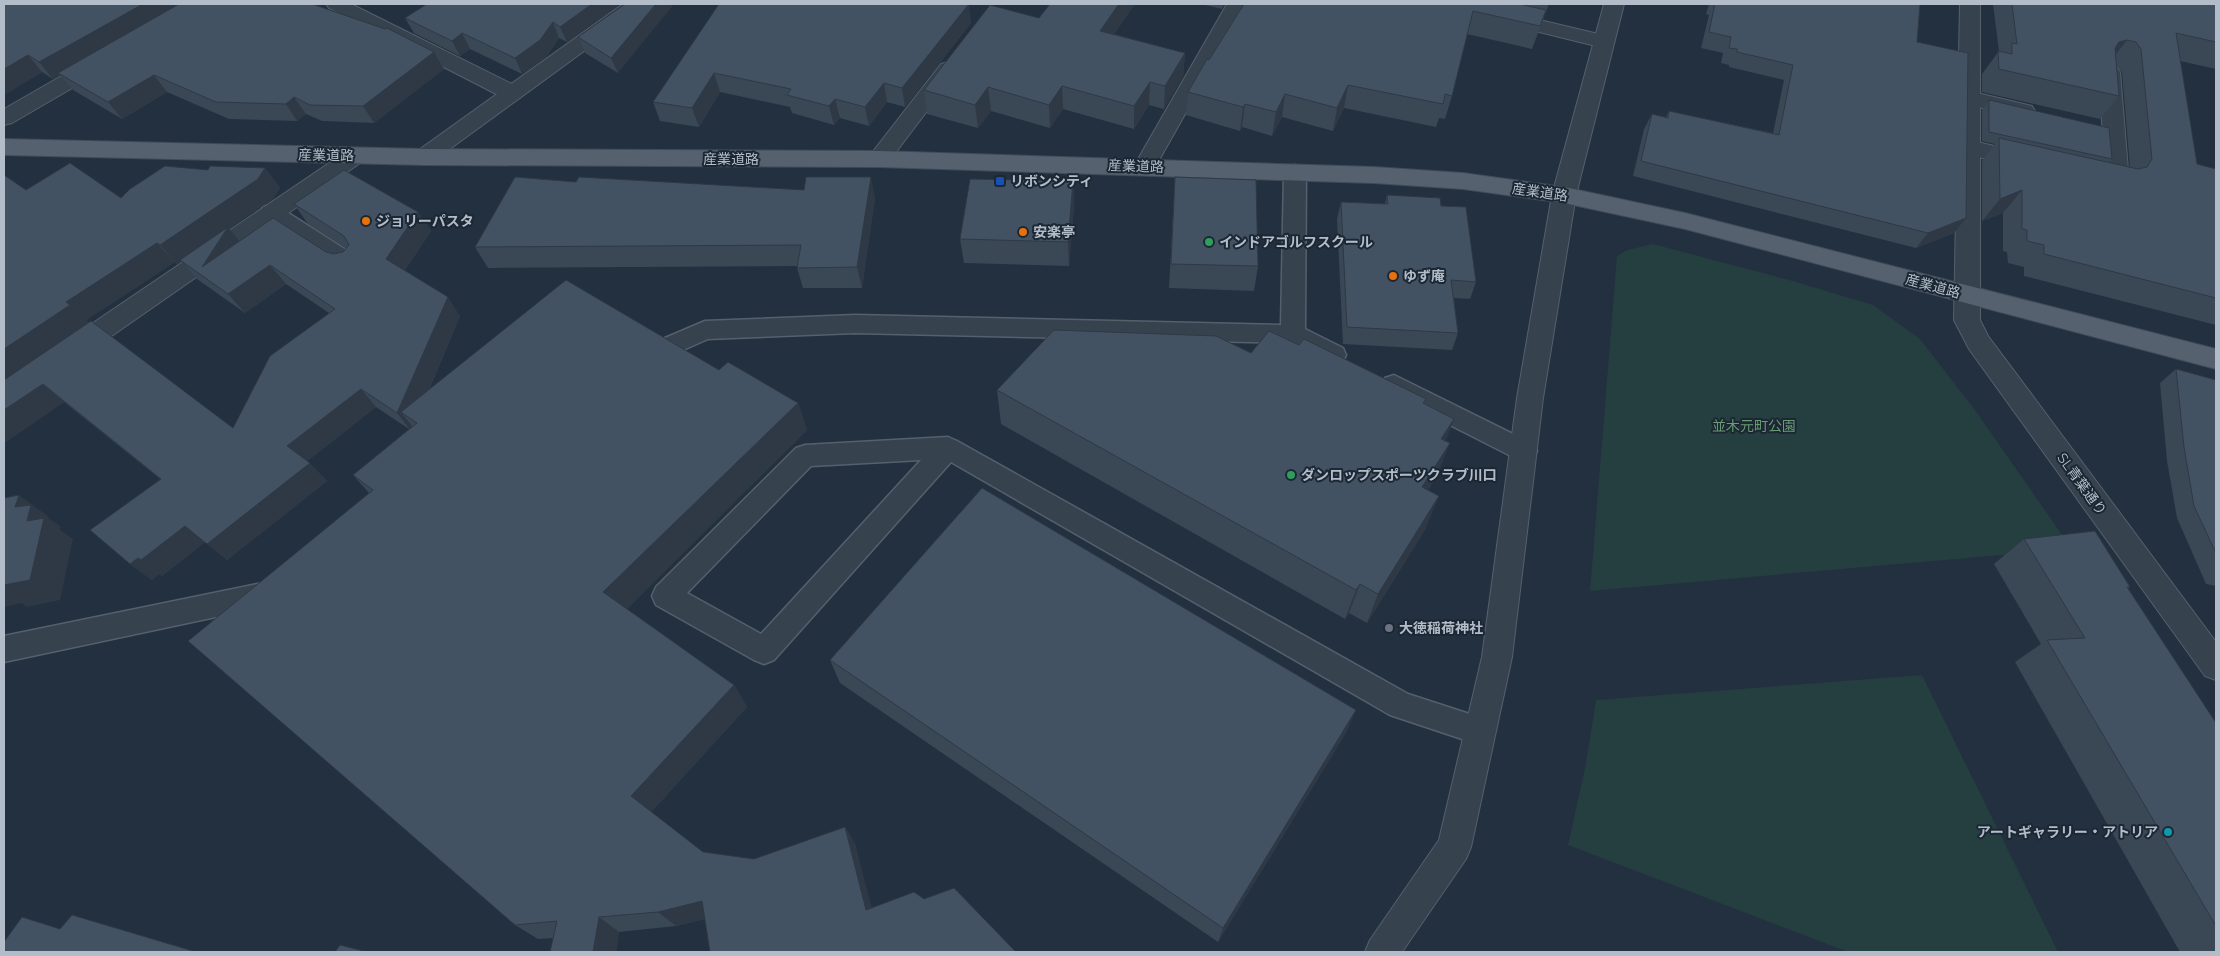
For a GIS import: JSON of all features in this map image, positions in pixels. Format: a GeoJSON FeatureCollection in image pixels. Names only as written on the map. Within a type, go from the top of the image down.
{"type":"FeatureCollection","features":[{"type":"Feature","properties":{"kind":"main road","name":"産業道路"},"geometry":{"type":"LineString","coordinates":[[4,147],[355,156],[879,160],[1145,166],[1374,175],[1463,181],[1564,195],[1686,221],[2216,359]]}},
{"type":"Feature","properties":{"kind":"street"},"geometry":{"type":"LineString","coordinates":[[336,4],[512,93]]}},
{"type":"Feature","properties":{"kind":"street"},"geometry":{"type":"LineString","coordinates":[[424,157],[636,4]]}},
{"type":"Feature","properties":{"kind":"street"},"geometry":{"type":"LineString","coordinates":[[1145,166],[1237,4]]}},
{"type":"Feature","properties":{"kind":"street"},"geometry":{"type":"LineString","coordinates":[[1449,4],[1604,42]]}},
{"type":"Feature","properties":{"kind":"street"},"geometry":{"type":"LineString","coordinates":[[1382,952],[1454,847],[1497,657],[1530,398],[1564,195],[1614,4]]}},
{"type":"Feature","properties":{"kind":"street","name":"SL青葉通り"},"geometry":{"type":"LineString","coordinates":[[1970,4],[1967,320],[1978,342],[2216,666]]}},
{"type":"Feature","properties":{"kind":"street"},"geometry":{"type":"LineString","coordinates":[[879,160],[962,50]]}},
{"type":"Feature","properties":{"kind":"street"},"geometry":{"type":"LineString","coordinates":[[4,118],[116,54]]}},
{"type":"Feature","properties":{"kind":"street"},"geometry":{"type":"LineString","coordinates":[[2080,173],[2118,182],[2104,129],[2109,72]]}},
{"type":"Feature","properties":{"kind":"street"},"geometry":{"type":"LineString","coordinates":[[1968,98],[2046,116]]}},
{"type":"Feature","properties":{"kind":"street"},"geometry":{"type":"LineString","coordinates":[[1968,148],[2043,165]]}},
{"type":"Feature","properties":{"kind":"street"},"geometry":{"type":"LineString","coordinates":[[52,364],[355,156]]}},
{"type":"Feature","properties":{"kind":"lane"},"geometry":{"type":"LineString","coordinates":[[1293,334],[1295,172]]}},
{"type":"Feature","properties":{"kind":"lane"},"geometry":{"type":"LineString","coordinates":[[272,213],[349,263]]}},
{"type":"Feature","properties":{"kind":"lane"},"geometry":{"type":"LineString","coordinates":[[674,345],[705,330],[855,324],[1293,334],[1524,451]]}},
{"type":"Feature","properties":{"kind":"lane"},"geometry":{"type":"LineString","coordinates":[[948,448],[764,651],[666,596],[806,456],[948,448],[1400,705],[1480,731]]}},
{"type":"Feature","properties":{"kind":"lane"},"geometry":{"type":"LineString","coordinates":[[4,649],[276,593],[291,580]]}},
{"type":"Feature","properties":{"kind":"green space","name":"並木元町公園"},"geometry":{"type":"Polygon","coordinates":[[[1653,244],[1793,281],[1873,305],[1920,339],[1975,410],[2072,549],[1590,591],[1617,256],[1627,250],[1653,244]]]}},
{"type":"Feature","properties":{"kind":"green space"},"geometry":{"type":"Polygon","coordinates":[[[1922,675],[2058,952],[1848,952],[1568,845],[1585,768],[1596,700],[1922,675]]]}},
{"type":"Feature","properties":{"kind":"building"},"geometry":{"type":"Polygon","coordinates":[[[4,4],[143,4],[39,62],[28,55],[4,69],[4,4]]]}},
{"type":"Feature","properties":{"kind":"building"},"geometry":{"type":"Polygon","coordinates":[[[179,4],[312,4],[385,29],[387,28],[434,52],[363,106],[310,105],[294,97],[286,104],[216,102],[154,75],[108,102],[58,73],[179,4]]]}},
{"type":"Feature","properties":{"kind":"building"},"geometry":{"type":"Polygon","coordinates":[[[427,4],[592,4],[560,27],[553,22],[540,40],[515,58],[462,33],[452,41],[405,18],[427,4]]]}},
{"type":"Feature","properties":{"kind":"building"},"geometry":{"type":"Polygon","coordinates":[[[625,4],[656,4],[611,58],[578,37],[625,4]]]}},
{"type":"Feature","properties":{"kind":"building"},"geometry":{"type":"Polygon","coordinates":[[[719,4],[969,4],[902,88],[884,83],[865,107],[835,99],[829,106],[787,95],[791,89],[714,73],[692,108],[653,102],[719,4]]]}},
{"type":"Feature","properties":{"kind":"building"},"geometry":{"type":"Polygon","coordinates":[[[1050,4],[1119,4],[1100,31],[1185,53],[1165,86],[1150,82],[1134,106],[1062,86],[1049,105],[988,87],[975,105],[924,90],[990,5],[1039,18],[1050,4]]]}},
{"type":"Feature","properties":{"kind":"building"},"geometry":{"type":"Polygon","coordinates":[[[1244,4],[1519,4],[1546,10],[1540,26],[1473,11],[1452,96],[1445,94],[1443,104],[1348,85],[1337,108],[1285,94],[1276,112],[1245,104],[1243,107],[1188,92],[1207,59],[1209,60],[1244,4]]]}},
{"type":"Feature","properties":{"kind":"building"},"geometry":{"type":"Polygon","coordinates":[[[1715,4],[1920,4],[1917,42],[1968,53],[1966,218],[1928,233],[1641,161],[1652,114],[1668,118],[1669,111],[1779,135],[1793,65],[1737,52],[1737,49],[1729,48],[1731,37],[1709,32],[1715,4]]]}},
{"type":"Feature","properties":{"kind":"building"},"geometry":{"type":"Polygon","coordinates":[[[2012,4],[2216,4],[2216,42],[2176,33],[2197,164],[2216,169],[2216,298],[2044,254],[2044,245],[2027,241],[2027,230],[2022,229],[2022,190],[2000,199],[1999,138],[2138,169],[2147,167],[2152,159],[2141,49],[2136,42],[2127,40],[2119,42],[2115,48],[2119,96],[1999,69],[1998,51],[2012,54],[2012,43],[2017,44],[2012,4]]]}},
{"type":"Feature","properties":{"kind":"building"},"geometry":{"type":"Polygon","coordinates":[[[1989,100],[2109,128],[2112,159],[1989,132],[1989,100]]]}},
{"type":"Feature","properties":{"kind":"building"},"geometry":{"type":"Polygon","coordinates":[[[70,163],[121,198],[130,189],[165,166],[208,170],[210,166],[265,168],[258,179],[160,245],[157,243],[66,302],[70,305],[4,349],[4,175],[26,190],[70,163]]]}},
{"type":"Feature","properties":{"kind":"building"},"geometry":{"type":"Polygon","coordinates":[[[344,170],[418,212],[386,259],[448,297],[397,413],[361,389],[287,446],[310,463],[207,544],[185,526],[141,560],[138,558],[130,564],[90,530],[161,479],[43,384],[4,410],[4,380],[91,321],[233,428],[270,356],[335,309],[270,265],[228,294],[180,260],[228,227],[202,267],[273,218],[326,252],[334,254],[343,252],[349,245],[344,236],[294,204],[344,170]]]}},
{"type":"Feature","properties":{"kind":"building"},"geometry":{"type":"Polygon","coordinates":[[[515,177],[576,182],[579,177],[804,190],[806,177],[871,177],[857,267],[797,268],[801,245],[475,247],[515,177]]]}},
{"type":"Feature","properties":{"kind":"building"},"geometry":{"type":"Polygon","coordinates":[[[1175,177],[1256,180],[1258,266],[1171,264],[1175,177]]]}},
{"type":"Feature","properties":{"kind":"building"},"geometry":{"type":"Polygon","coordinates":[[[970,179],[1073,181],[1068,242],[960,239],[970,179]]]}},
{"type":"Feature","properties":{"kind":"building"},"geometry":{"type":"Polygon","coordinates":[[[1387,195],[1440,198],[1441,206],[1466,207],[1476,282],[1451,280],[1458,333],[1347,327],[1341,202],[1388,204],[1387,195]]]}},
{"type":"Feature","properties":{"kind":"building"},"geometry":{"type":"Polygon","coordinates":[[[566,280],[719,370],[728,362],[798,403],[603,592],[734,685],[631,796],[703,852],[754,859],[845,827],[866,910],[914,892],[924,899],[954,888],[1016,952],[710,952],[702,901],[658,912],[599,917],[593,952],[550,952],[557,921],[515,925],[188,641],[373,490],[353,475],[417,423],[401,412],[566,280]]]}},
{"type":"Feature","properties":{"kind":"building"},"geometry":{"type":"Polygon","coordinates":[[[1054,330],[1216,336],[1251,353],[1269,331],[1299,345],[1304,339],[1426,399],[1423,403],[1454,419],[1441,439],[1450,443],[1422,487],[1439,496],[1378,594],[1360,584],[1356,590],[997,390],[1054,330]]]}},
{"type":"Feature","properties":{"kind":"building"},"geometry":{"type":"Polygon","coordinates":[[[2176,369],[2216,380],[2216,553],[2194,506],[2184,447],[2176,369]]]}},
{"type":"Feature","properties":{"kind":"building"},"geometry":{"type":"Polygon","coordinates":[[[982,488],[1356,710],[1223,928],[830,660],[982,488]]]}},
{"type":"Feature","properties":{"kind":"building"},"geometry":{"type":"Polygon","coordinates":[[[19,495],[15,507],[31,505],[27,521],[44,518],[30,580],[4,585],[4,498],[19,495]]]}},
{"type":"Feature","properties":{"kind":"building"},"geometry":{"type":"Polygon","coordinates":[[[2095,531],[2130,587],[2127,587],[2216,723],[2216,926],[2047,640],[2085,638],[2024,539],[2095,531]]]}},
{"type":"Feature","properties":{"kind":"building"},"geometry":{"type":"Polygon","coordinates":[[[72,915],[193,951],[4,952],[4,942],[22,917],[60,929],[72,915]]]}},
{"type":"Feature","properties":{"kind":"building"},"geometry":{"type":"Polygon","coordinates":[[[340,945],[367,952],[335,952],[340,945]]]}},
{"type":"Feature","properties":{"kind":"place","name":"リボンシティ"},"geometry":{"type":"Point","coordinates":[1000,181]}},
{"type":"Feature","properties":{"kind":"place","name":"ジョリーパスタ"},"geometry":{"type":"Point","coordinates":[366,221]}},
{"type":"Feature","properties":{"kind":"place","name":"安楽亭"},"geometry":{"type":"Point","coordinates":[1023,232]}},
{"type":"Feature","properties":{"kind":"place","name":"インドアゴルフスクール"},"geometry":{"type":"Point","coordinates":[1209,242]}},
{"type":"Feature","properties":{"kind":"place","name":"ゆず庵"},"geometry":{"type":"Point","coordinates":[1393,276]}},
{"type":"Feature","properties":{"kind":"place","name":"ダンロップスポーツクラブ川口"},"geometry":{"type":"Point","coordinates":[1291,475]}},
{"type":"Feature","properties":{"kind":"place","name":"大徳稲荷神社"},"geometry":{"type":"Point","coordinates":[1389,628]}},
{"type":"Feature","properties":{"kind":"place","name":"アートギャラリー・アトリア"},"geometry":{"type":"Point","coordinates":[2168,832]}}]}
